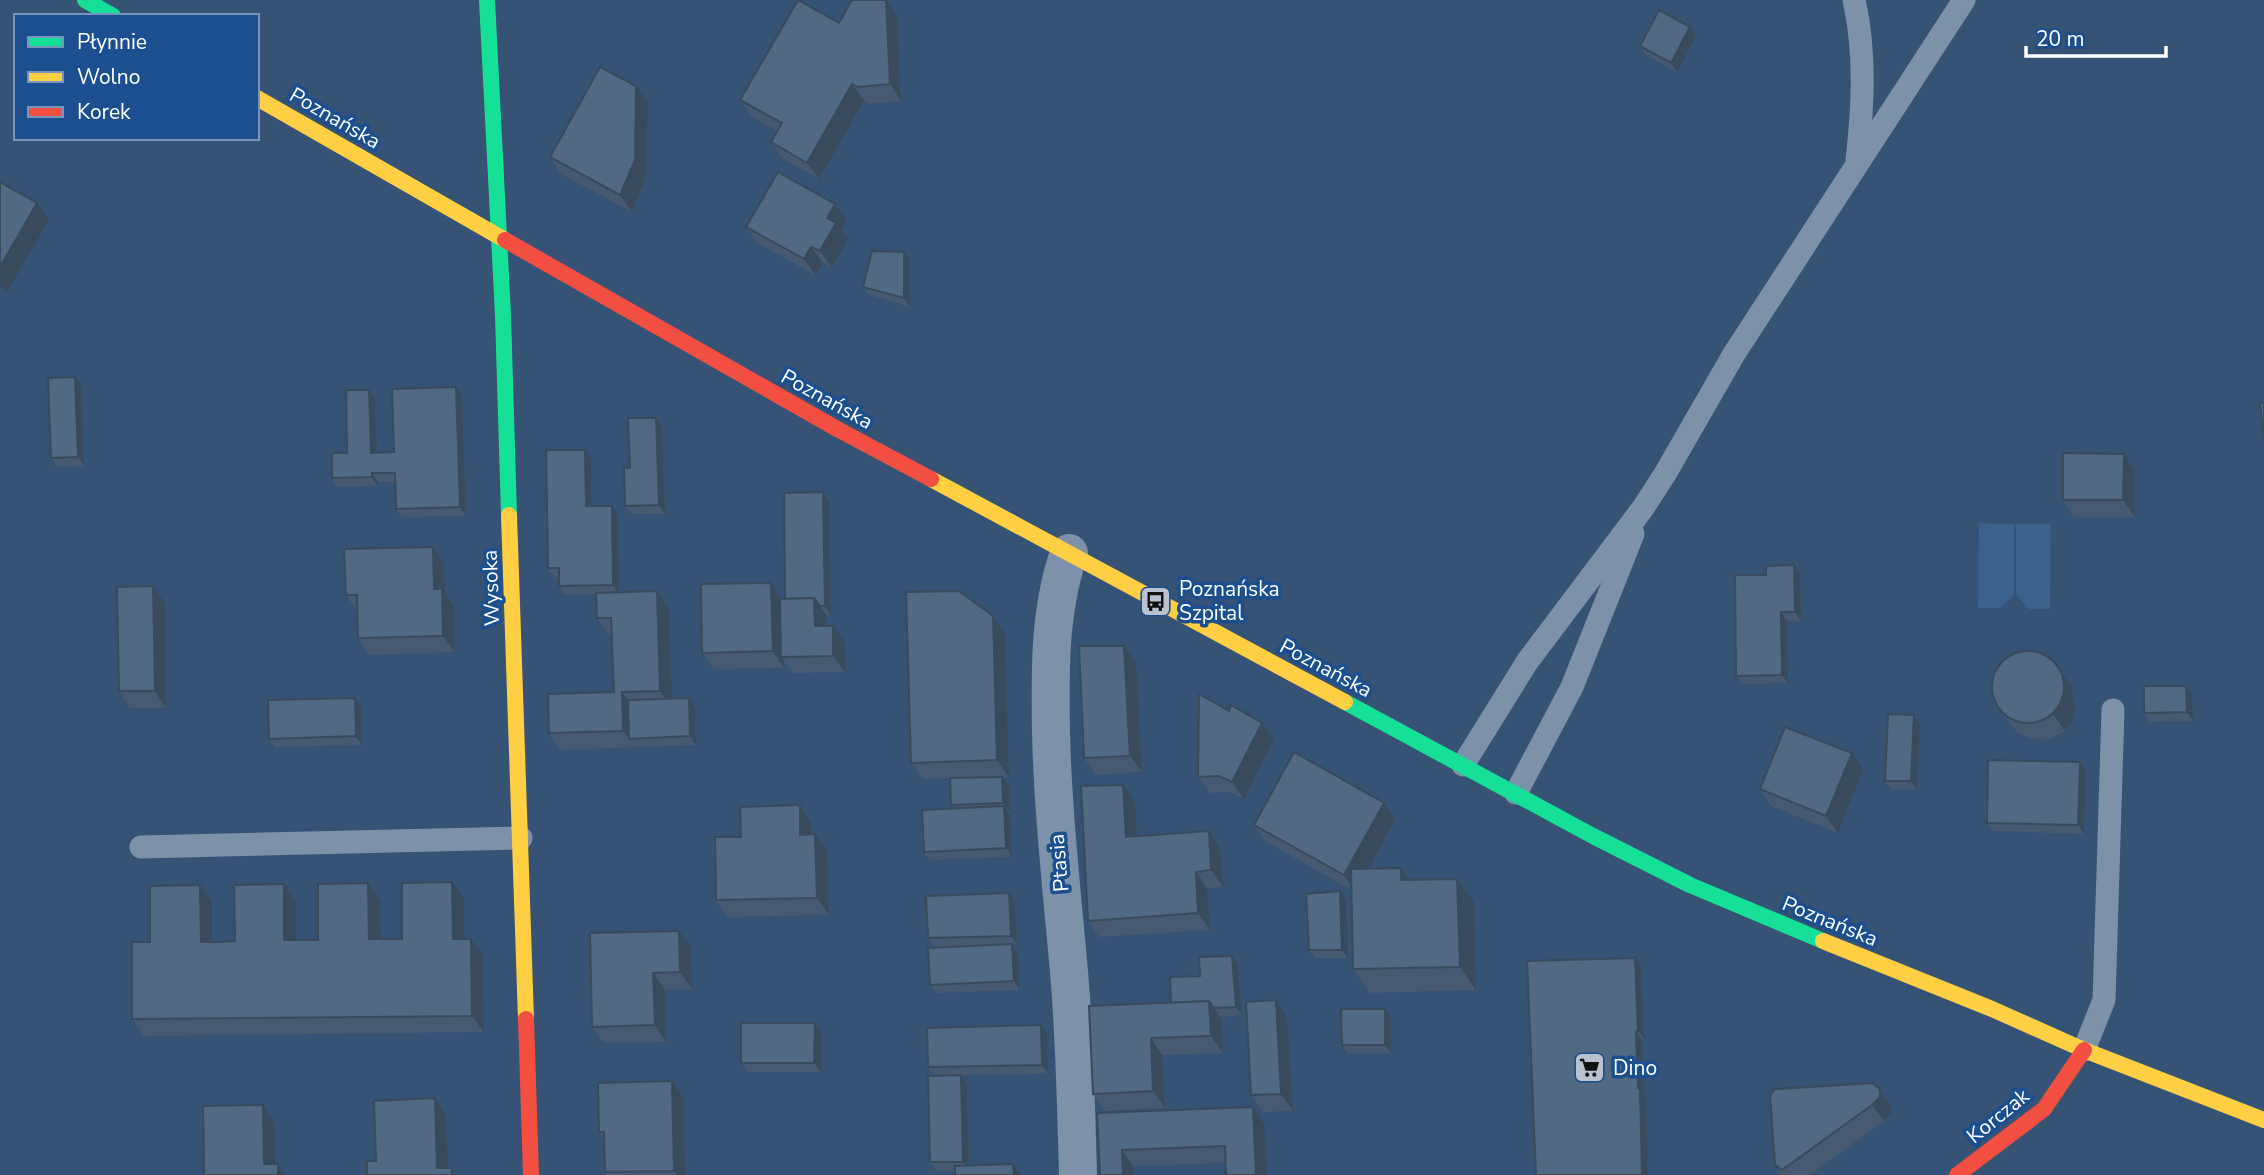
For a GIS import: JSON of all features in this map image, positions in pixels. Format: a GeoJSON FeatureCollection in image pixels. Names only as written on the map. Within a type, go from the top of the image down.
{"type":"FeatureCollection","features":[{"type":"Feature","properties":{"kind":"street"},"geometry":{"type":"LineString","coordinates":[[85,0],[110,14]]}},
{"type":"Feature","properties":{"kind":"street","name":"Wysoka"},"geometry":{"type":"LineString","coordinates":[[488,0],[503,328],[531,1175]]}},
{"type":"Feature","properties":{"kind":"street","name":"Poznańska"},"geometry":{"type":"LineString","coordinates":[[259,99],[816,417],[1593,836],[1690,885],[2084,1049],[2264,1120]]}},
{"type":"Feature","properties":{"kind":"street","name":"Ptasia"},"geometry":{"type":"LineString","coordinates":[[1069,553],[1057,595],[1050,690],[1056,831],[1074,1048],[1078,1175]]}},
{"type":"Feature","properties":{"kind":"street","name":"Korczak"},"geometry":{"type":"LineString","coordinates":[[1956,1175],[2044,1109],[2084,1049]]}},
{"type":"Feature","properties":{"kind":"lane"},"geometry":{"type":"LineString","coordinates":[[1854,0],[1861,48],[1862,88],[1856,165]]}},
{"type":"Feature","properties":{"kind":"lane"},"geometry":{"type":"LineString","coordinates":[[1463,765],[1527,662],[1643,508],[1734,354],[1964,0]]}},
{"type":"Feature","properties":{"kind":"lane"},"geometry":{"type":"LineString","coordinates":[[1516,793],[1572,687],[1643,508]]}},
{"type":"Feature","properties":{"kind":"lane"},"geometry":{"type":"LineString","coordinates":[[2084,1049],[2104,1000],[2113,710]]}},
{"type":"Feature","properties":{"kind":"lane"},"geometry":{"type":"LineString","coordinates":[[141,847],[521,838]]}},
{"type":"Feature","properties":{"kind":"water"},"geometry":{"type":"Polygon","coordinates":[[[1979,523],[2014,524],[2014,595],[2000,608],[1978,608],[1979,523]]]}},
{"type":"Feature","properties":{"kind":"water"},"geometry":{"type":"Polygon","coordinates":[[[2016,524],[2051,524],[2050,609],[2029,609],[2016,595],[2016,524]]]}},
{"type":"Feature","properties":{"kind":"building"},"geometry":{"type":"Polygon","coordinates":[[[798,0],[839,23],[852,0],[886,0],[890,84],[857,87],[852,84],[807,163],[771,142],[782,123],[740,100],[798,0]]]}},
{"type":"Feature","properties":{"kind":"building"},"geometry":{"type":"Polygon","coordinates":[[[1659,10],[1690,27],[1671,63],[1640,46],[1659,10]]]}},
{"type":"Feature","properties":{"kind":"building"},"geometry":{"type":"Polygon","coordinates":[[[600,67],[636,86],[635,160],[620,195],[550,157],[600,67]]]}},
{"type":"Feature","properties":{"kind":"building"},"geometry":{"type":"Polygon","coordinates":[[[778,172],[835,204],[827,218],[836,223],[820,251],[811,247],[804,259],[746,227],[778,172]]]}},
{"type":"Feature","properties":{"kind":"building"},"geometry":{"type":"Polygon","coordinates":[[[0,182],[37,203],[0,267],[0,182]]]}},
{"type":"Feature","properties":{"kind":"building"},"geometry":{"type":"Polygon","coordinates":[[[872,251],[904,252],[904,298],[863,287],[872,251]]]}},
{"type":"Feature","properties":{"kind":"building"},"geometry":{"type":"Polygon","coordinates":[[[75,377],[78,457],[51,458],[48,378],[75,377]]]}},
{"type":"Feature","properties":{"kind":"building"},"geometry":{"type":"Polygon","coordinates":[[[456,387],[460,507],[396,509],[395,473],[372,473],[372,477],[332,478],[332,453],[347,453],[346,390],[369,390],[371,453],[394,452],[392,389],[456,387]]]}},
{"type":"Feature","properties":{"kind":"building"},"geometry":{"type":"Polygon","coordinates":[[[2264,402],[2264,441],[2260,403],[2264,402]]]}},
{"type":"Feature","properties":{"kind":"building"},"geometry":{"type":"Polygon","coordinates":[[[628,418],[656,418],[659,505],[625,506],[624,468],[630,468],[628,418]]]}},
{"type":"Feature","properties":{"kind":"building"},"geometry":{"type":"Polygon","coordinates":[[[546,450],[585,450],[586,506],[612,506],[613,585],[559,586],[559,568],[548,568],[546,450]]]}},
{"type":"Feature","properties":{"kind":"building"},"geometry":{"type":"Polygon","coordinates":[[[2063,453],[2124,454],[2123,500],[2063,500],[2063,453]]]}},
{"type":"Feature","properties":{"kind":"building"},"geometry":{"type":"Polygon","coordinates":[[[823,492],[825,606],[820,606],[814,598],[785,599],[784,493],[823,492]]]}},
{"type":"Feature","properties":{"kind":"building"},"geometry":{"type":"Polygon","coordinates":[[[433,547],[434,589],[442,589],[443,636],[358,638],[357,595],[346,595],[344,549],[433,547]]]}},
{"type":"Feature","properties":{"kind":"building"},"geometry":{"type":"Polygon","coordinates":[[[1794,565],[1795,612],[1781,612],[1782,675],[1736,676],[1735,575],[1766,575],[1766,566],[1794,565]]]}},
{"type":"Feature","properties":{"kind":"building"},"geometry":{"type":"Polygon","coordinates":[[[771,583],[773,651],[702,653],[701,584],[771,583]]]}},
{"type":"Feature","properties":{"kind":"building"},"geometry":{"type":"Polygon","coordinates":[[[153,586],[155,691],[119,691],[117,587],[153,586]]]}},
{"type":"Feature","properties":{"kind":"building"},"geometry":{"type":"Polygon","coordinates":[[[657,591],[660,691],[622,692],[623,731],[549,733],[548,694],[614,692],[611,618],[597,618],[596,593],[657,591]]]}},
{"type":"Feature","properties":{"kind":"building"},"geometry":{"type":"Polygon","coordinates":[[[959,591],[993,616],[997,760],[911,763],[906,592],[959,591]]]}},
{"type":"Feature","properties":{"kind":"building"},"geometry":{"type":"Polygon","coordinates":[[[814,598],[815,626],[833,626],[833,656],[781,657],[780,599],[814,598]]]}},
{"type":"Feature","properties":{"kind":"building"},"geometry":{"type":"Polygon","coordinates":[[[1079,646],[1124,646],[1130,756],[1084,758],[1079,646]]]}},
{"type":"Feature","properties":{"kind":"building"},"geometry":{"type":"Polygon","coordinates":[[[2028,651],[2048,657],[2058,667],[2064,687],[2058,707],[2048,717],[2028,723],[2008,717],[1998,707],[1992,687],[1998,667],[2008,657],[2028,651]]]}},
{"type":"Feature","properties":{"kind":"building"},"geometry":{"type":"Polygon","coordinates":[[[2144,686],[2186,686],[2187,712],[2144,713],[2144,686]]]}},
{"type":"Feature","properties":{"kind":"building"},"geometry":{"type":"Polygon","coordinates":[[[1199,694],[1229,711],[1231,705],[1262,723],[1232,782],[1219,776],[1198,777],[1199,694]]]}},
{"type":"Feature","properties":{"kind":"building"},"geometry":{"type":"Polygon","coordinates":[[[355,698],[356,736],[269,739],[268,700],[355,698]]]}},
{"type":"Feature","properties":{"kind":"building"},"geometry":{"type":"Polygon","coordinates":[[[689,698],[690,736],[629,739],[628,700],[689,698]]]}},
{"type":"Feature","properties":{"kind":"building"},"geometry":{"type":"Polygon","coordinates":[[[1888,714],[1914,715],[1911,781],[1885,781],[1888,714]]]}},
{"type":"Feature","properties":{"kind":"building"},"geometry":{"type":"Polygon","coordinates":[[[1785,727],[1852,753],[1826,816],[1760,789],[1785,727]]]}},
{"type":"Feature","properties":{"kind":"building"},"geometry":{"type":"Polygon","coordinates":[[[1294,752],[1384,803],[1344,875],[1254,825],[1294,752]]]}},
{"type":"Feature","properties":{"kind":"building"},"geometry":{"type":"Polygon","coordinates":[[[1988,760],[2080,762],[2078,825],[1987,823],[1988,760]]]}},
{"type":"Feature","properties":{"kind":"building"},"geometry":{"type":"Polygon","coordinates":[[[1002,777],[1003,803],[951,805],[950,778],[1002,777]]]}},
{"type":"Feature","properties":{"kind":"building"},"geometry":{"type":"Polygon","coordinates":[[[1123,785],[1126,837],[1209,831],[1211,870],[1196,872],[1198,913],[1088,921],[1081,786],[1123,785]]]}},
{"type":"Feature","properties":{"kind":"building"},"geometry":{"type":"Polygon","coordinates":[[[800,805],[800,835],[815,834],[817,898],[716,900],[715,837],[741,837],[740,807],[800,805]]]}},
{"type":"Feature","properties":{"kind":"building"},"geometry":{"type":"Polygon","coordinates":[[[1004,806],[1006,848],[924,852],[922,810],[1004,806]]]}},
{"type":"Feature","properties":{"kind":"building"},"geometry":{"type":"Polygon","coordinates":[[[1401,868],[1401,880],[1457,879],[1460,967],[1353,969],[1351,869],[1401,868]]]}},
{"type":"Feature","properties":{"kind":"building"},"geometry":{"type":"Polygon","coordinates":[[[452,882],[453,939],[471,939],[472,1016],[132,1019],[132,942],[150,942],[150,886],[200,885],[201,942],[217,942],[235,941],[234,885],[284,884],[284,940],[318,940],[318,884],[368,883],[369,939],[402,939],[402,883],[452,882]]]}},
{"type":"Feature","properties":{"kind":"building"},"geometry":{"type":"Polygon","coordinates":[[[1340,891],[1342,950],[1309,950],[1306,894],[1340,891]]]}},
{"type":"Feature","properties":{"kind":"building"},"geometry":{"type":"Polygon","coordinates":[[[1009,893],[1011,936],[928,938],[926,896],[1009,893]]]}},
{"type":"Feature","properties":{"kind":"building"},"geometry":{"type":"Polygon","coordinates":[[[679,931],[680,972],[653,973],[655,1025],[592,1027],[590,933],[679,931]]]}},
{"type":"Feature","properties":{"kind":"building"},"geometry":{"type":"Polygon","coordinates":[[[1012,944],[1014,981],[930,985],[928,948],[1012,944]]]}},
{"type":"Feature","properties":{"kind":"building"},"geometry":{"type":"Polygon","coordinates":[[[1232,956],[1236,1007],[1214,1008],[1209,1001],[1171,1003],[1170,977],[1200,976],[1199,957],[1232,956]]]}},
{"type":"Feature","properties":{"kind":"building","name":"Dino"},"geometry":{"type":"Polygon","coordinates":[[[1635,958],[1642,1175],[1536,1175],[1527,961],[1635,958]]]}},
{"type":"Feature","properties":{"kind":"building"},"geometry":{"type":"Polygon","coordinates":[[[1276,1000],[1281,1094],[1251,1095],[1246,1002],[1276,1000]]]}},
{"type":"Feature","properties":{"kind":"building"},"geometry":{"type":"Polygon","coordinates":[[[1209,1001],[1211,1036],[1151,1038],[1153,1091],[1093,1094],[1089,1006],[1209,1001]]]}},
{"type":"Feature","properties":{"kind":"building"},"geometry":{"type":"Polygon","coordinates":[[[1341,1009],[1385,1009],[1385,1045],[1342,1045],[1341,1009]]]}},
{"type":"Feature","properties":{"kind":"building"},"geometry":{"type":"Polygon","coordinates":[[[741,1023],[815,1023],[814,1063],[741,1063],[741,1023]]]}},
{"type":"Feature","properties":{"kind":"building"},"geometry":{"type":"Polygon","coordinates":[[[1041,1025],[1042,1065],[928,1067],[927,1028],[1041,1025]]]}},
{"type":"Feature","properties":{"kind":"building"},"geometry":{"type":"Polygon","coordinates":[[[961,1075],[963,1162],[930,1162],[928,1076],[961,1075]]]}},
{"type":"Feature","properties":{"kind":"building"},"geometry":{"type":"Polygon","coordinates":[[[672,1081],[674,1171],[605,1172],[604,1132],[599,1132],[598,1083],[672,1081]]]}},
{"type":"Feature","properties":{"kind":"building"},"geometry":{"type":"Polygon","coordinates":[[[1872,1083],[1880,1089],[1880,1097],[1872,1105],[1782,1170],[1775,1165],[1770,1096],[1773,1091],[1872,1083]]]}},
{"type":"Feature","properties":{"kind":"building"},"geometry":{"type":"Polygon","coordinates":[[[435,1098],[437,1168],[452,1168],[452,1175],[367,1175],[367,1161],[376,1161],[374,1101],[435,1098]]]}},
{"type":"Feature","properties":{"kind":"building"},"geometry":{"type":"Polygon","coordinates":[[[263,1105],[264,1164],[278,1164],[278,1175],[204,1175],[203,1106],[263,1105]]]}},
{"type":"Feature","properties":{"kind":"building"},"geometry":{"type":"Polygon","coordinates":[[[1253,1107],[1256,1175],[1226,1175],[1225,1146],[1122,1150],[1123,1175],[1100,1175],[1097,1113],[1253,1107]]]}},
{"type":"Feature","properties":{"kind":"building"},"geometry":{"type":"Polygon","coordinates":[[[1013,1164],[1014,1175],[955,1175],[955,1166],[1013,1164]]]}},
{"type":"Feature","properties":{"kind":"traffic: fast"},"geometry":{"type":"LineString","coordinates":[[85,0],[110,14]]}},
{"type":"Feature","properties":{"kind":"traffic: fast"},"geometry":{"type":"LineString","coordinates":[[487,0],[503,315],[509,515]]}},
{"type":"Feature","properties":{"kind":"traffic: fast"},"geometry":{"type":"LineString","coordinates":[[1345,702],[1593,836],[1690,885],[1823,941]]}},
{"type":"Feature","properties":{"kind":"traffic: slow"},"geometry":{"type":"LineString","coordinates":[[259,99],[505,240]]}},
{"type":"Feature","properties":{"kind":"traffic: slow"},"geometry":{"type":"LineString","coordinates":[[931,479],[1345,702]]}},
{"type":"Feature","properties":{"kind":"traffic: slow"},"geometry":{"type":"LineString","coordinates":[[509,515],[526,1019]]}},
{"type":"Feature","properties":{"kind":"traffic: slow"},"geometry":{"type":"LineString","coordinates":[[1823,941],[1992,1009],[2084,1050],[2264,1120]]}},
{"type":"Feature","properties":{"kind":"traffic: jam"},"geometry":{"type":"LineString","coordinates":[[505,240],[839,430],[931,479]]}},
{"type":"Feature","properties":{"kind":"traffic: jam"},"geometry":{"type":"LineString","coordinates":[[526,1019],[531,1175]]}},
{"type":"Feature","properties":{"kind":"traffic: jam"},"geometry":{"type":"LineString","coordinates":[[1957,1175],[2044,1109],[2084,1050]]}},
{"type":"Feature","properties":{"kind":"place","name":"Poznańska Szpital"},"geometry":{"type":"Point","coordinates":[1156,601]}},
{"type":"Feature","properties":{"kind":"place","name":"Dino"},"geometry":{"type":"Point","coordinates":[1590,1068]}}]}
